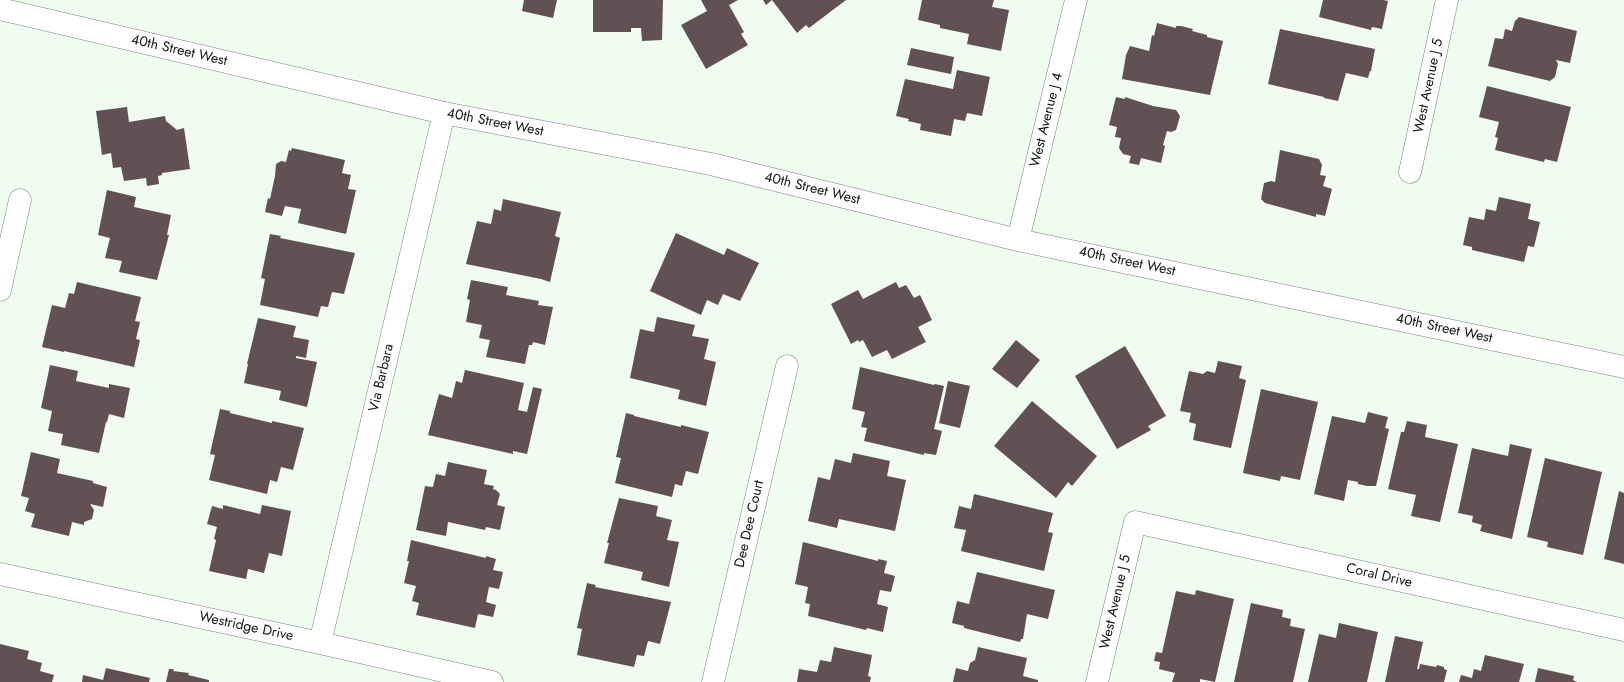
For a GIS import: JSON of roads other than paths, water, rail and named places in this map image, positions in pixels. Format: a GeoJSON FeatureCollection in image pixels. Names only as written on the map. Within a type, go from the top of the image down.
{"type":"FeatureCollection","features":[{"type":"Feature","properties":{"kind":"street","name":"West Avenue J 4"},"geometry":{"type":"LineString","coordinates":[[1018,240],[1076,0]]}},
{"type":"Feature","properties":{"kind":"street","name":"West Avenue J 5"},"geometry":{"type":"LineString","coordinates":[[1410,172],[1447,0]]}},
{"type":"Feature","properties":{"kind":"street","name":"40th Street West"},"geometry":{"type":"LineString","coordinates":[[0,9],[444,113],[711,164],[1018,240],[1624,367]]}},
{"type":"Feature","properties":{"kind":"street","name":"Via Barbara"},"geometry":{"type":"LineString","coordinates":[[320,643],[444,113]]}},
{"type":"Feature","properties":{"kind":"street"},"geometry":{"type":"LineString","coordinates":[[0,290],[20,200]]}},
{"type":"Feature","properties":{"kind":"street","name":"Dee Dee Court"},"geometry":{"type":"LineString","coordinates":[[713,682],[787,366]]}},
{"type":"Feature","properties":{"kind":"street","name":"West Avenue J 5"},"geometry":{"type":"LineString","coordinates":[[1098,682],[1135,522]]}},
{"type":"Feature","properties":{"kind":"street","name":"Coral Drive"},"geometry":{"type":"LineString","coordinates":[[1135,522],[1624,630]]}},
{"type":"Feature","properties":{"kind":"street","name":"Westridge Drive"},"geometry":{"type":"LineString","coordinates":[[0,574],[320,643],[492,682]]}}]}
